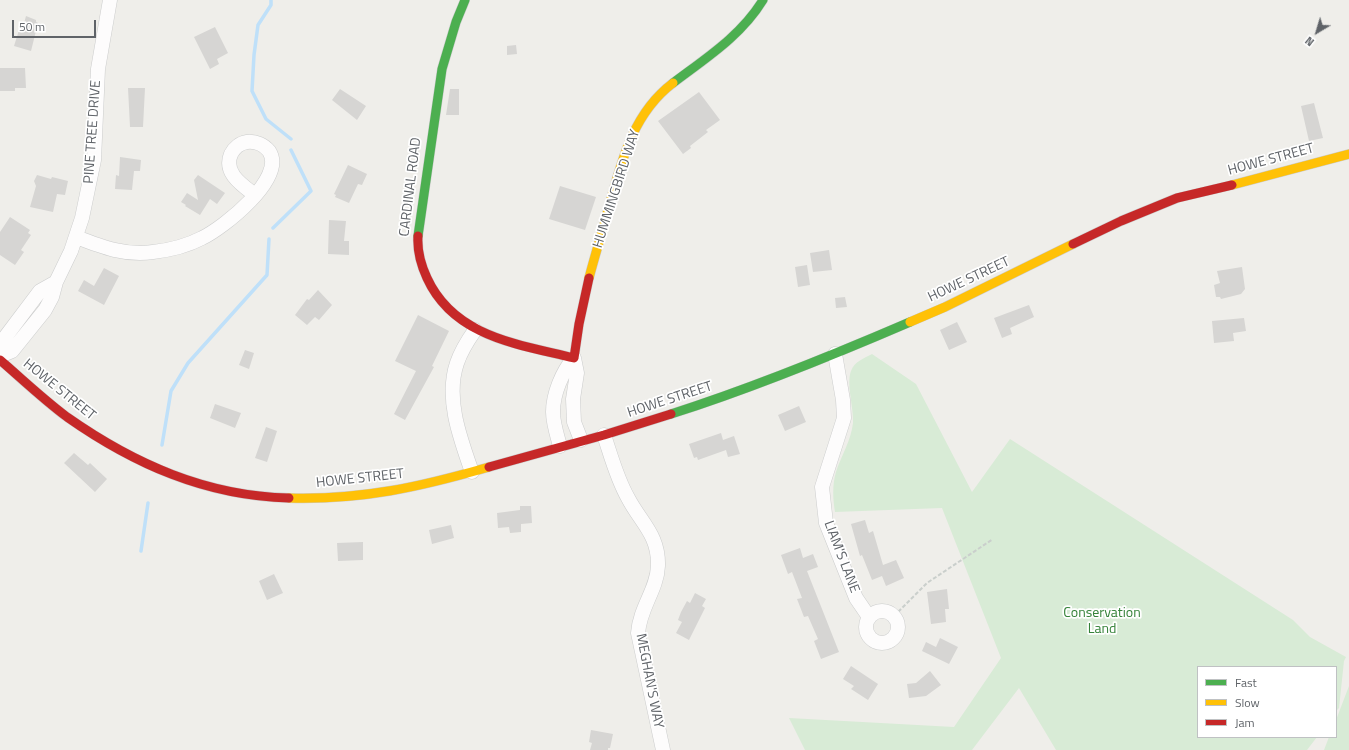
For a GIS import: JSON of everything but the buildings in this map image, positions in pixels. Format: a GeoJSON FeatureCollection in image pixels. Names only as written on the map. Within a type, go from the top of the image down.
{"type":"FeatureCollection","features":[{"type":"Feature","properties":{"kind":"street","name":"PINE TREE DRIVE"},"geometry":{"type":"LineString","coordinates":[[0,356],[12,351],[45,310],[52,297],[56,282],[76,237],[91,178],[98,69],[110,0]]}},
{"type":"Feature","properties":{"kind":"street","name":"CARDINAL ROAD"},"geometry":{"type":"LineString","coordinates":[[465,0],[456,19],[446,54],[435,107],[418,245],[424,271],[440,301],[475,330],[504,342],[574,358]]}},
{"type":"Feature","properties":{"kind":"street","name":"HUMMINGBIRD WAY"},"geometry":{"type":"LineString","coordinates":[[581,440],[574,422],[573,399],[577,374],[574,358],[588,283],[616,185],[634,129],[646,108],[658,95],[737,32],[751,19],[763,0]]}},
{"type":"Feature","properties":{"kind":"street","name":"HOWE STREET"},"geometry":{"type":"LineString","coordinates":[[0,360],[66,416],[115,449],[177,478],[227,491],[277,498],[320,499],[378,494],[430,484],[581,440],[604,435],[734,394],[835,354],[945,307],[1121,221],[1177,198],[1261,178],[1349,154]]}},
{"type":"Feature","properties":{"kind":"street"},"geometry":{"type":"LineString","coordinates":[[76,237],[116,251],[152,252],[170,250],[186,245],[216,231],[230,220],[255,195]]}},
{"type":"Feature","properties":{"kind":"street"},"geometry":{"type":"LineString","coordinates":[[0,344],[40,291],[56,282]]}},
{"type":"Feature","properties":{"kind":"street"},"geometry":{"type":"LineString","coordinates":[[472,472],[460,431],[452,394],[453,379],[457,361],[475,330]]}},
{"type":"Feature","properties":{"kind":"street","name":"LIAM'S LANE"},"geometry":{"type":"LineString","coordinates":[[835,354],[843,400],[844,418],[822,487],[826,522],[856,598],[869,617]]}},
{"type":"Feature","properties":{"kind":"street","name":"HUMMINGBIRD WAY"},"geometry":{"type":"LineString","coordinates":[[560,446],[553,413],[554,404],[564,374],[574,358]]}},
{"type":"Feature","properties":{"kind":"street","name":"MEGHAN'S WAY"},"geometry":{"type":"LineString","coordinates":[[604,435],[620,483],[628,499],[649,528],[658,552],[657,576],[641,614],[638,633],[663,750]]}},
{"type":"Feature","properties":{"kind":"street"},"geometry":{"type":"LineString","coordinates":[[879,611],[884,611],[894,616],[897,621],[898,632],[891,641],[881,643],[872,640],[866,627],[869,617],[879,611]]}},
{"type":"Feature","properties":{"kind":"path"},"geometry":{"type":"LineString","coordinates":[[894,616],[927,583],[993,539]]}},
{"type":"Feature","properties":{"kind":"green space","name":"Conservation Land"},"geometry":{"type":"Polygon","coordinates":[[[872,354],[916,384],[972,492],[1010,439],[1293,620],[1310,637],[1346,657],[1344,661],[1339,708],[1337,710],[1337,666],[1197,666],[1197,738],[1316,738],[1307,750],[1056,750],[1019,688],[972,750],[805,750],[789,718],[954,727],[1001,658],[942,508],[835,512],[833,492],[835,477],[852,430],[853,423],[849,382],[851,371],[860,361],[872,354]]]}},
{"type":"Feature","properties":{"kind":"green space"},"geometry":{"type":"Polygon","coordinates":[[[1349,686],[1349,750],[1324,750],[1329,738],[1337,738],[1337,717],[1349,686]]]}},
{"type":"Feature","properties":{"kind":"waterway"},"geometry":{"type":"LineString","coordinates":[[271,0],[271,5],[258,25],[254,55],[252,91],[266,119],[291,139]]}},
{"type":"Feature","properties":{"kind":"waterway"},"geometry":{"type":"LineString","coordinates":[[273,228],[311,191],[291,150]]}},
{"type":"Feature","properties":{"kind":"waterway"},"geometry":{"type":"LineString","coordinates":[[162,445],[171,391],[188,363],[267,275],[269,239]]}},
{"type":"Feature","properties":{"kind":"waterway"},"geometry":{"type":"LineString","coordinates":[[141,551],[148,503]]}},
{"type":"Feature","properties":{"kind":"traffic: fast"},"geometry":{"type":"LineString","coordinates":[[418,236],[442,69],[456,22],[465,0]]}},
{"type":"Feature","properties":{"kind":"traffic: fast"},"geometry":{"type":"LineString","coordinates":[[673,83],[722,46],[734,35],[754,13],[763,0]]}},
{"type":"Feature","properties":{"kind":"traffic: fast"},"geometry":{"type":"LineString","coordinates":[[671,414],[792,371],[910,322]]}},
{"type":"Feature","properties":{"kind":"traffic: slow"},"geometry":{"type":"LineString","coordinates":[[589,278],[623,157],[630,140],[647,109],[659,95],[673,83]]}},
{"type":"Feature","properties":{"kind":"traffic: slow"},"geometry":{"type":"LineString","coordinates":[[1232,185],[1349,154]]}},
{"type":"Feature","properties":{"kind":"traffic: slow"},"geometry":{"type":"LineString","coordinates":[[910,322],[945,307],[1073,244]]}},
{"type":"Feature","properties":{"kind":"traffic: slow"},"geometry":{"type":"LineString","coordinates":[[289,498],[341,497],[390,491],[439,481],[489,467]]}},
{"type":"Feature","properties":{"kind":"traffic: jam"},"geometry":{"type":"LineString","coordinates":[[1073,244],[1121,221],[1177,198],[1232,185]]}},
{"type":"Feature","properties":{"kind":"traffic: jam"},"geometry":{"type":"LineString","coordinates":[[418,236],[420,258],[427,278],[439,298],[453,313],[471,326],[490,335],[531,348],[574,358],[579,324],[589,278]]}},
{"type":"Feature","properties":{"kind":"traffic: jam"},"geometry":{"type":"LineString","coordinates":[[0,360],[41,397],[67,417],[92,434],[145,463],[200,484],[258,496],[289,498]]}},
{"type":"Feature","properties":{"kind":"traffic: jam"},"geometry":{"type":"LineString","coordinates":[[489,467],[604,435],[671,414]]}}]}
